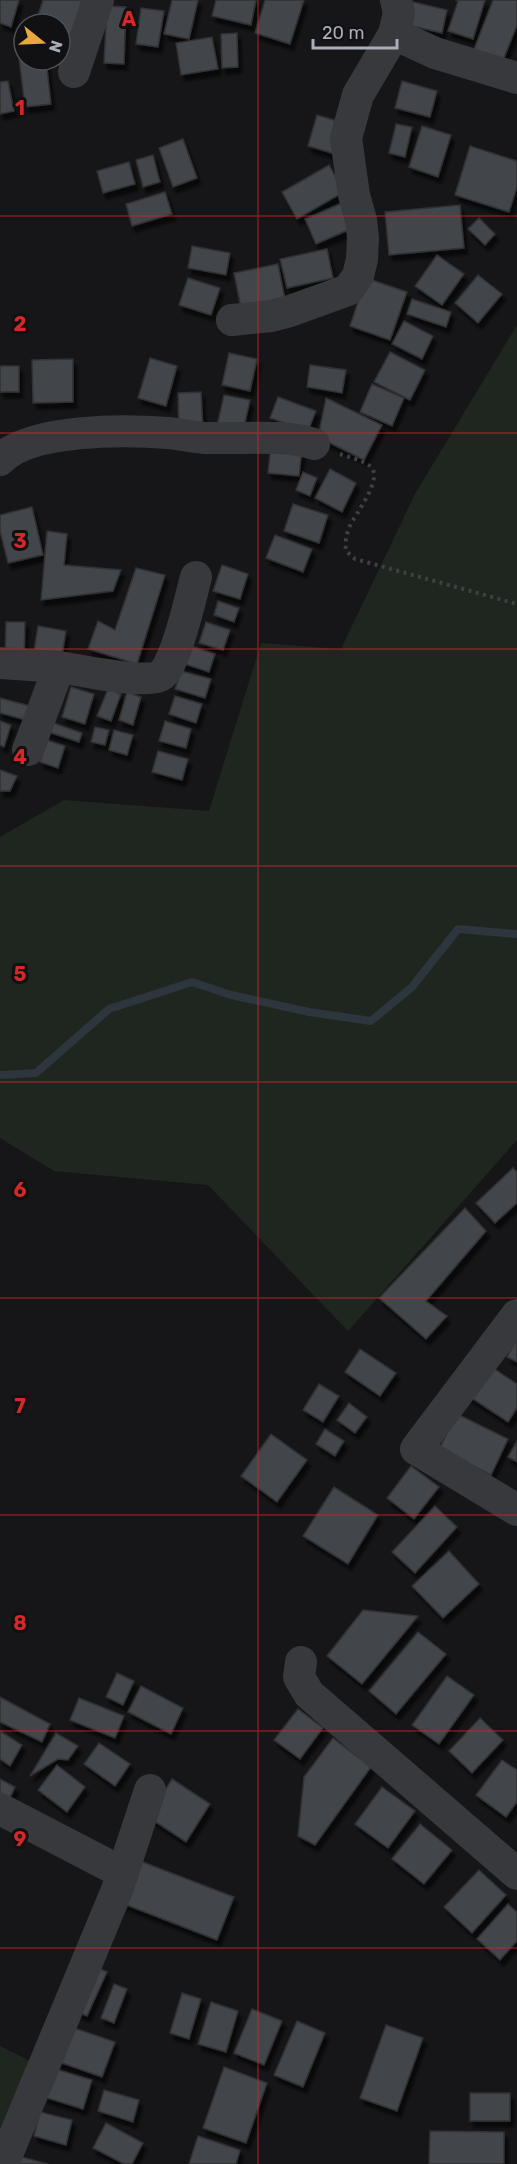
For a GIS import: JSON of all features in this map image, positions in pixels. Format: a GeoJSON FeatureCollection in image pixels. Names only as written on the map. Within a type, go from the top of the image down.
{"type":"FeatureCollection","features":[{"type":"Feature","properties":{"kind":"street"},"geometry":{"type":"LineString","coordinates":[[74,72],[98,0]]}},
{"type":"Feature","properties":{"kind":"street"},"geometry":{"type":"LineString","coordinates":[[232,321],[290,311],[348,290],[358,276],[363,238],[346,138],[358,95],[394,34],[399,13],[396,0]]}},
{"type":"Feature","properties":{"kind":"street"},"geometry":{"type":"LineString","coordinates":[[394,34],[435,52],[517,78]]}},
{"type":"Feature","properties":{"kind":"street"},"geometry":{"type":"LineString","coordinates":[[0,460],[7,452],[40,439],[100,431],[169,433],[206,438],[272,438],[306,441],[314,444]]}},
{"type":"Feature","properties":{"kind":"street"},"geometry":{"type":"LineString","coordinates":[[0,663],[59,667],[121,676],[150,678],[162,675],[175,650],[196,577]]}},
{"type":"Feature","properties":{"kind":"street"},"geometry":{"type":"LineString","coordinates":[[28,750],[59,667]]}},
{"type":"Feature","properties":{"kind":"street"},"geometry":{"type":"LineString","coordinates":[[517,1315],[416,1449],[517,1510]]}},
{"type":"Feature","properties":{"kind":"street"},"geometry":{"type":"LineString","coordinates":[[301,1662],[300,1677],[309,1694],[517,1874]]}},
{"type":"Feature","properties":{"kind":"street"},"geometry":{"type":"LineString","coordinates":[[3,2164],[123,1873],[150,1790]]}},
{"type":"Feature","properties":{"kind":"street"},"geometry":{"type":"LineString","coordinates":[[0,1809],[123,1873]]}},
{"type":"Feature","properties":{"kind":"path"},"geometry":{"type":"LineString","coordinates":[[314,444],[362,461],[372,467],[375,472],[369,492],[349,526],[345,541],[346,551],[356,558],[517,603]]}},
{"type":"Feature","properties":{"kind":"shaded area"},"geometry":{"type":"Polygon","coordinates":[[[517,325],[517,1140],[348,1331],[208,1185],[54,1171],[0,1138],[0,837],[64,800],[209,811],[261,643],[341,649],[415,494],[517,325]]]}},
{"type":"Feature","properties":{"kind":"shaded area"},"geometry":{"type":"Polygon","coordinates":[[[0,2046],[52,2072],[0,2164],[0,2046]]]}},
{"type":"Feature","properties":{"kind":"building"},"geometry":{"type":"Polygon","coordinates":[[[0,0],[19,0],[15,12],[12,12],[11,27],[0,23],[0,0]]]}},
{"type":"Feature","properties":{"kind":"building"},"geometry":{"type":"Polygon","coordinates":[[[43,0],[83,0],[72,32],[72,12],[39,12],[43,0]]]}},
{"type":"Feature","properties":{"kind":"building"},"geometry":{"type":"Polygon","coordinates":[[[172,0],[198,0],[189,39],[164,34],[172,0]]]}},
{"type":"Feature","properties":{"kind":"building"},"geometry":{"type":"Polygon","coordinates":[[[216,0],[256,0],[251,25],[212,16],[216,0]]]}},
{"type":"Feature","properties":{"kind":"building"},"geometry":{"type":"Polygon","coordinates":[[[265,0],[304,0],[290,44],[255,33],[265,0]]]}},
{"type":"Feature","properties":{"kind":"building"},"geometry":{"type":"Polygon","coordinates":[[[455,0],[485,0],[473,39],[448,31],[458,1],[455,0]]]}},
{"type":"Feature","properties":{"kind":"building"},"geometry":{"type":"Polygon","coordinates":[[[493,0],[517,0],[517,25],[502,63],[473,52],[493,0]]]}},
{"type":"Feature","properties":{"kind":"building"},"geometry":{"type":"Polygon","coordinates":[[[413,2],[447,10],[442,33],[408,25],[413,2]]]}},
{"type":"Feature","properties":{"kind":"building"},"geometry":{"type":"Polygon","coordinates":[[[107,6],[126,7],[124,64],[104,63],[107,6]]]}},
{"type":"Feature","properties":{"kind":"building"},"geometry":{"type":"Polygon","coordinates":[[[141,8],[164,11],[158,47],[136,44],[141,8]]]}},
{"type":"Feature","properties":{"kind":"building"},"geometry":{"type":"Polygon","coordinates":[[[237,33],[238,67],[222,68],[221,34],[237,33]]]}},
{"type":"Feature","properties":{"kind":"building"},"geometry":{"type":"Polygon","coordinates":[[[212,37],[218,69],[181,75],[176,43],[212,37]]]}},
{"type":"Feature","properties":{"kind":"building"},"geometry":{"type":"Polygon","coordinates":[[[21,72],[47,72],[51,104],[25,107],[21,72]]]}},
{"type":"Feature","properties":{"kind":"building"},"geometry":{"type":"Polygon","coordinates":[[[8,81],[14,111],[0,114],[0,82],[8,81]]]}},
{"type":"Feature","properties":{"kind":"building"},"geometry":{"type":"Polygon","coordinates":[[[402,81],[437,91],[430,117],[395,108],[402,81]]]}},
{"type":"Feature","properties":{"kind":"building"},"geometry":{"type":"Polygon","coordinates":[[[317,115],[344,123],[335,154],[308,146],[317,115]]]}},
{"type":"Feature","properties":{"kind":"building"},"geometry":{"type":"Polygon","coordinates":[[[396,124],[412,127],[405,157],[389,153],[396,124]]]}},
{"type":"Feature","properties":{"kind":"building"},"geometry":{"type":"Polygon","coordinates":[[[422,126],[451,135],[438,177],[409,167],[422,126]]]}},
{"type":"Feature","properties":{"kind":"building"},"geometry":{"type":"Polygon","coordinates":[[[183,139],[197,178],[173,187],[159,148],[183,139]]]}},
{"type":"Feature","properties":{"kind":"building"},"geometry":{"type":"Polygon","coordinates":[[[470,146],[517,161],[517,187],[509,212],[455,195],[470,146]]]}},
{"type":"Feature","properties":{"kind":"building"},"geometry":{"type":"Polygon","coordinates":[[[153,155],[160,182],[143,187],[136,160],[153,155]]]}},
{"type":"Feature","properties":{"kind":"building"},"geometry":{"type":"Polygon","coordinates":[[[129,162],[135,184],[103,193],[97,171],[129,162]]]}},
{"type":"Feature","properties":{"kind":"building"},"geometry":{"type":"Polygon","coordinates":[[[329,165],[344,192],[297,219],[282,192],[329,165]]]}},
{"type":"Feature","properties":{"kind":"building"},"geometry":{"type":"Polygon","coordinates":[[[165,192],[172,214],[132,226],[126,204],[165,192]]]}},
{"type":"Feature","properties":{"kind":"building"},"geometry":{"type":"Polygon","coordinates":[[[349,200],[360,225],[316,244],[305,219],[349,200]]]}},
{"type":"Feature","properties":{"kind":"building"},"geometry":{"type":"Polygon","coordinates":[[[460,205],[464,248],[389,255],[385,212],[460,205]]]}},
{"type":"Feature","properties":{"kind":"building"},"geometry":{"type":"Polygon","coordinates":[[[479,218],[495,234],[485,245],[468,229],[479,218]]]}},
{"type":"Feature","properties":{"kind":"building"},"geometry":{"type":"Polygon","coordinates":[[[192,246],[230,253],[226,275],[188,268],[192,246]]]}},
{"type":"Feature","properties":{"kind":"building"},"geometry":{"type":"Polygon","coordinates":[[[327,249],[333,278],[287,288],[280,259],[327,249]]]}},
{"type":"Feature","properties":{"kind":"building"},"geometry":{"type":"Polygon","coordinates":[[[437,255],[464,274],[442,305],[415,286],[437,255]]]}},
{"type":"Feature","properties":{"kind":"building"},"geometry":{"type":"Polygon","coordinates":[[[278,264],[285,299],[241,308],[234,273],[278,264]]]}},
{"type":"Feature","properties":{"kind":"building"},"geometry":{"type":"Polygon","coordinates":[[[478,275],[502,294],[478,323],[455,303],[478,275]]]}},
{"type":"Feature","properties":{"kind":"building"},"geometry":{"type":"Polygon","coordinates":[[[188,278],[220,288],[211,315],[179,305],[188,278]]]}},
{"type":"Feature","properties":{"kind":"building"},"geometry":{"type":"Polygon","coordinates":[[[366,278],[407,292],[390,340],[350,326],[366,278]]]}},
{"type":"Feature","properties":{"kind":"building"},"geometry":{"type":"Polygon","coordinates":[[[412,299],[451,312],[446,327],[407,314],[412,299]]]}},
{"type":"Feature","properties":{"kind":"building"},"geometry":{"type":"Polygon","coordinates":[[[404,321],[433,336],[422,359],[392,344],[404,321]]]}},
{"type":"Feature","properties":{"kind":"building"},"geometry":{"type":"Polygon","coordinates":[[[390,352],[425,370],[410,400],[374,382],[390,352]]]}},
{"type":"Feature","properties":{"kind":"building"},"geometry":{"type":"Polygon","coordinates":[[[229,353],[257,359],[250,391],[222,385],[229,353]]]}},
{"type":"Feature","properties":{"kind":"building"},"geometry":{"type":"Polygon","coordinates":[[[150,358],[177,366],[166,406],[138,398],[150,358]]]}},
{"type":"Feature","properties":{"kind":"building"},"geometry":{"type":"Polygon","coordinates":[[[73,359],[73,402],[33,403],[32,360],[73,359]]]}},
{"type":"Feature","properties":{"kind":"building"},"geometry":{"type":"Polygon","coordinates":[[[310,365],[346,370],[342,393],[307,387],[310,365]]]}},
{"type":"Feature","properties":{"kind":"building"},"geometry":{"type":"Polygon","coordinates":[[[0,366],[19,366],[19,392],[0,392],[0,366]]]}},
{"type":"Feature","properties":{"kind":"building"},"geometry":{"type":"Polygon","coordinates":[[[372,384],[404,398],[392,426],[360,412],[372,384]]]}},
{"type":"Feature","properties":{"kind":"building"},"geometry":{"type":"Polygon","coordinates":[[[201,392],[203,430],[179,432],[178,393],[201,392]]]}},
{"type":"Feature","properties":{"kind":"building"},"geometry":{"type":"Polygon","coordinates":[[[224,395],[250,400],[242,436],[216,431],[224,395]]]}},
{"type":"Feature","properties":{"kind":"building"},"geometry":{"type":"Polygon","coordinates":[[[278,397],[316,411],[308,431],[270,418],[278,397]]]}},
{"type":"Feature","properties":{"kind":"building"},"geometry":{"type":"Polygon","coordinates":[[[326,398],[382,425],[364,460],[318,437],[326,398]]]}},
{"type":"Feature","properties":{"kind":"building"},"geometry":{"type":"Polygon","coordinates":[[[271,445],[302,448],[299,476],[268,473],[271,445]]]}},
{"type":"Feature","properties":{"kind":"building"},"geometry":{"type":"Polygon","coordinates":[[[330,469],[356,483],[342,512],[315,498],[330,469]]]}},
{"type":"Feature","properties":{"kind":"building"},"geometry":{"type":"Polygon","coordinates":[[[303,472],[317,478],[310,496],[296,490],[303,472]]]}},
{"type":"Feature","properties":{"kind":"building"},"geometry":{"type":"Polygon","coordinates":[[[293,504],[328,515],[319,543],[284,531],[293,504]]]}},
{"type":"Feature","properties":{"kind":"building"},"geometry":{"type":"Polygon","coordinates":[[[32,507],[43,555],[8,563],[0,531],[0,515],[32,507]]]}},
{"type":"Feature","properties":{"kind":"building"},"geometry":{"type":"Polygon","coordinates":[[[47,531],[67,534],[64,565],[121,570],[113,591],[41,600],[47,531]]]}},
{"type":"Feature","properties":{"kind":"building"},"geometry":{"type":"Polygon","coordinates":[[[275,535],[312,549],[303,572],[266,558],[275,535]]]}},
{"type":"Feature","properties":{"kind":"building"},"geometry":{"type":"Polygon","coordinates":[[[222,565],[248,574],[240,599],[213,591],[222,565]]]}},
{"type":"Feature","properties":{"kind":"building"},"geometry":{"type":"Polygon","coordinates":[[[136,568],[165,575],[137,664],[88,649],[98,621],[115,630],[136,568]]]}},
{"type":"Feature","properties":{"kind":"building"},"geometry":{"type":"Polygon","coordinates":[[[218,601],[239,608],[234,622],[214,615],[218,601]]]}},
{"type":"Feature","properties":{"kind":"building"},"geometry":{"type":"Polygon","coordinates":[[[6,622],[25,622],[24,660],[5,660],[6,622]]]}},
{"type":"Feature","properties":{"kind":"building"},"geometry":{"type":"Polygon","coordinates":[[[206,622],[230,630],[223,650],[199,643],[206,622]]]}},
{"type":"Feature","properties":{"kind":"building"},"geometry":{"type":"Polygon","coordinates":[[[38,626],[66,631],[62,655],[34,651],[38,626]]]}},
{"type":"Feature","properties":{"kind":"building"},"geometry":{"type":"Polygon","coordinates":[[[185,644],[215,654],[209,672],[179,662],[185,644]]]}},
{"type":"Feature","properties":{"kind":"building"},"geometry":{"type":"Polygon","coordinates":[[[181,671],[211,679],[205,698],[175,689],[181,671]]]}},
{"type":"Feature","properties":{"kind":"building"},"geometry":{"type":"Polygon","coordinates":[[[71,687],[94,694],[85,724],[62,717],[71,687]]]}},
{"type":"Feature","properties":{"kind":"building"},"geometry":{"type":"Polygon","coordinates":[[[108,689],[121,694],[111,721],[97,716],[108,689]]]}},
{"type":"Feature","properties":{"kind":"building"},"geometry":{"type":"Polygon","coordinates":[[[127,692],[141,697],[133,725],[119,720],[127,692]]]}},
{"type":"Feature","properties":{"kind":"building"},"geometry":{"type":"Polygon","coordinates":[[[175,696],[202,704],[196,723],[169,714],[175,696]]]}},
{"type":"Feature","properties":{"kind":"building"},"geometry":{"type":"Polygon","coordinates":[[[0,698],[30,706],[26,720],[0,713],[0,698]]]}},
{"type":"Feature","properties":{"kind":"building"},"geometry":{"type":"Polygon","coordinates":[[[42,719],[82,733],[79,742],[39,729],[42,719]]]}},
{"type":"Feature","properties":{"kind":"building"},"geometry":{"type":"Polygon","coordinates":[[[0,721],[11,725],[4,747],[0,745],[0,721]]]}},
{"type":"Feature","properties":{"kind":"building"},"geometry":{"type":"Polygon","coordinates":[[[165,721],[191,729],[186,748],[159,741],[165,721]]]}},
{"type":"Feature","properties":{"kind":"building"},"geometry":{"type":"Polygon","coordinates":[[[95,727],[109,730],[105,745],[91,742],[95,727]]]}},
{"type":"Feature","properties":{"kind":"building"},"geometry":{"type":"Polygon","coordinates":[[[114,730],[133,735],[127,755],[109,750],[114,730]]]}},
{"type":"Feature","properties":{"kind":"building"},"geometry":{"type":"Polygon","coordinates":[[[47,740],[65,746],[58,768],[40,762],[47,740]]]}},
{"type":"Feature","properties":{"kind":"building"},"geometry":{"type":"Polygon","coordinates":[[[158,751],[188,759],[182,780],[152,772],[158,751]]]}},
{"type":"Feature","properties":{"kind":"building"},"geometry":{"type":"Polygon","coordinates":[[[0,770],[17,776],[10,791],[0,791],[0,770]]]}},
{"type":"Feature","properties":{"kind":"building"},"geometry":{"type":"Polygon","coordinates":[[[513,1168],[517,1172],[517,1203],[495,1223],[476,1203],[513,1168]]]}},
{"type":"Feature","properties":{"kind":"building"},"geometry":{"type":"Polygon","coordinates":[[[465,1208],[486,1231],[426,1301],[447,1316],[426,1339],[379,1298],[465,1208]]]}},
{"type":"Feature","properties":{"kind":"building"},"geometry":{"type":"Polygon","coordinates":[[[517,1338],[517,1362],[507,1357],[517,1338]]]}},
{"type":"Feature","properties":{"kind":"building"},"geometry":{"type":"Polygon","coordinates":[[[360,1349],[396,1373],[380,1396],[345,1372],[360,1349]]]}},
{"type":"Feature","properties":{"kind":"building"},"geometry":{"type":"Polygon","coordinates":[[[487,1364],[517,1384],[517,1408],[508,1422],[467,1395],[487,1364]]]}},
{"type":"Feature","properties":{"kind":"building"},"geometry":{"type":"Polygon","coordinates":[[[319,1384],[339,1396],[323,1422],[303,1410],[319,1384]]]}},
{"type":"Feature","properties":{"kind":"building"},"geometry":{"type":"Polygon","coordinates":[[[349,1403],[367,1417],[355,1433],[337,1420],[349,1403]]]}},
{"type":"Feature","properties":{"kind":"building"},"geometry":{"type":"Polygon","coordinates":[[[457,1414],[508,1439],[491,1475],[439,1449],[457,1414]]]}},
{"type":"Feature","properties":{"kind":"building"},"geometry":{"type":"Polygon","coordinates":[[[325,1429],[344,1441],[335,1456],[316,1444],[325,1429]]]}},
{"type":"Feature","properties":{"kind":"building"},"geometry":{"type":"Polygon","coordinates":[[[271,1434],[307,1460],[277,1502],[241,1476],[271,1434]]]}},
{"type":"Feature","properties":{"kind":"building"},"geometry":{"type":"Polygon","coordinates":[[[517,1441],[517,1462],[508,1457],[517,1441]]]}},
{"type":"Feature","properties":{"kind":"building"},"geometry":{"type":"Polygon","coordinates":[[[411,1466],[439,1487],[414,1519],[387,1498],[411,1466]]]}},
{"type":"Feature","properties":{"kind":"building"},"geometry":{"type":"Polygon","coordinates":[[[334,1487],[378,1515],[348,1564],[303,1536],[334,1487]]]}},
{"type":"Feature","properties":{"kind":"building"},"geometry":{"type":"Polygon","coordinates":[[[435,1506],[457,1527],[415,1573],[392,1552],[435,1506]]]}},
{"type":"Feature","properties":{"kind":"building"},"geometry":{"type":"Polygon","coordinates":[[[449,1551],[479,1584],[443,1618],[412,1586],[449,1551]]]}},
{"type":"Feature","properties":{"kind":"building"},"geometry":{"type":"Polygon","coordinates":[[[363,1610],[418,1616],[362,1684],[327,1656],[363,1610]]]}},
{"type":"Feature","properties":{"kind":"building"},"geometry":{"type":"Polygon","coordinates":[[[418,1632],[446,1654],[396,1714],[369,1691],[418,1632]]]}},
{"type":"Feature","properties":{"kind":"building"},"geometry":{"type":"Polygon","coordinates":[[[117,1673],[134,1681],[123,1705],[106,1697],[117,1673]]]}},
{"type":"Feature","properties":{"kind":"building"},"geometry":{"type":"Polygon","coordinates":[[[447,1676],[474,1695],[439,1744],[412,1725],[447,1676]]]}},
{"type":"Feature","properties":{"kind":"building"},"geometry":{"type":"Polygon","coordinates":[[[141,1686],[183,1708],[171,1734],[128,1712],[141,1686]]]}},
{"type":"Feature","properties":{"kind":"building"},"geometry":{"type":"Polygon","coordinates":[[[0,1697],[50,1724],[42,1742],[0,1722],[0,1697]]]}},
{"type":"Feature","properties":{"kind":"building"},"geometry":{"type":"Polygon","coordinates":[[[79,1698],[124,1716],[115,1738],[70,1720],[79,1698]]]}},
{"type":"Feature","properties":{"kind":"building"},"geometry":{"type":"Polygon","coordinates":[[[298,1709],[323,1728],[300,1759],[274,1740],[298,1709]]]}},
{"type":"Feature","properties":{"kind":"building"},"geometry":{"type":"Polygon","coordinates":[[[480,1718],[503,1740],[472,1773],[449,1751],[480,1718]]]}},
{"type":"Feature","properties":{"kind":"building"},"geometry":{"type":"Polygon","coordinates":[[[0,1731],[22,1745],[10,1766],[0,1759],[0,1731]]]}},
{"type":"Feature","properties":{"kind":"building"},"geometry":{"type":"Polygon","coordinates":[[[56,1733],[78,1746],[68,1760],[58,1759],[30,1776],[56,1733]]]}},
{"type":"Feature","properties":{"kind":"building"},"geometry":{"type":"Polygon","coordinates":[[[333,1738],[371,1767],[315,1845],[298,1836],[304,1777],[333,1738]]]}},
{"type":"Feature","properties":{"kind":"building"},"geometry":{"type":"Polygon","coordinates":[[[99,1743],[130,1764],[115,1786],[84,1764],[99,1743]]]}},
{"type":"Feature","properties":{"kind":"building"},"geometry":{"type":"Polygon","coordinates":[[[502,1760],[517,1770],[517,1802],[506,1817],[476,1795],[502,1760]]]}},
{"type":"Feature","properties":{"kind":"building"},"geometry":{"type":"Polygon","coordinates":[[[57,1765],[85,1787],[67,1812],[38,1790],[57,1765]]]}},
{"type":"Feature","properties":{"kind":"building"},"geometry":{"type":"Polygon","coordinates":[[[0,1779],[15,1787],[7,1804],[0,1801],[0,1779]]]}},
{"type":"Feature","properties":{"kind":"building"},"geometry":{"type":"Polygon","coordinates":[[[172,1779],[210,1804],[186,1842],[148,1817],[172,1779]]]}},
{"type":"Feature","properties":{"kind":"building"},"geometry":{"type":"Polygon","coordinates":[[[382,1787],[415,1811],[388,1848],[355,1824],[382,1787]]]}},
{"type":"Feature","properties":{"kind":"building"},"geometry":{"type":"Polygon","coordinates":[[[420,1824],[452,1850],[424,1884],[392,1859],[420,1824]]]}},
{"type":"Feature","properties":{"kind":"building"},"geometry":{"type":"Polygon","coordinates":[[[140,1861],[234,1897],[217,1940],[124,1904],[140,1861]]]}},
{"type":"Feature","properties":{"kind":"building"},"geometry":{"type":"Polygon","coordinates":[[[479,1870],[506,1895],[472,1933],[444,1907],[479,1870]]]}},
{"type":"Feature","properties":{"kind":"building"},"geometry":{"type":"Polygon","coordinates":[[[508,1904],[517,1912],[517,1941],[500,1960],[477,1939],[508,1904]]]}},
{"type":"Feature","properties":{"kind":"building"},"geometry":{"type":"Polygon","coordinates":[[[91,1965],[107,1972],[87,2016],[71,2009],[91,1965]]]}},
{"type":"Feature","properties":{"kind":"building"},"geometry":{"type":"Polygon","coordinates":[[[114,1984],[127,1989],[114,2023],[101,2018],[114,1984]]]}},
{"type":"Feature","properties":{"kind":"building"},"geometry":{"type":"Polygon","coordinates":[[[182,1993],[201,1999],[189,2039],[170,2033],[182,1993]]]}},
{"type":"Feature","properties":{"kind":"building"},"geometry":{"type":"Polygon","coordinates":[[[211,2002],[238,2011],[226,2052],[198,2044],[211,2002]]]}},
{"type":"Feature","properties":{"kind":"building"},"geometry":{"type":"Polygon","coordinates":[[[252,2009],[282,2021],[264,2065],[234,2053],[252,2009]]]}},
{"type":"Feature","properties":{"kind":"building"},"geometry":{"type":"Polygon","coordinates":[[[297,2021],[325,2033],[303,2087],[274,2075],[297,2021]]]}},
{"type":"Feature","properties":{"kind":"building"},"geometry":{"type":"Polygon","coordinates":[[[386,2025],[423,2038],[397,2111],[360,2098],[386,2025]]]}},
{"type":"Feature","properties":{"kind":"building"},"geometry":{"type":"Polygon","coordinates":[[[68,2026],[115,2042],[102,2077],[56,2061],[68,2026]]]}},
{"type":"Feature","properties":{"kind":"building"},"geometry":{"type":"Polygon","coordinates":[[[224,2067],[267,2083],[246,2143],[203,2128],[224,2067]]]}},
{"type":"Feature","properties":{"kind":"building"},"geometry":{"type":"Polygon","coordinates":[[[52,2068],[92,2080],[83,2109],[44,2097],[52,2068]]]}},
{"type":"Feature","properties":{"kind":"building"},"geometry":{"type":"Polygon","coordinates":[[[104,2090],[139,2100],[133,2122],[98,2111],[104,2090]]]}},
{"type":"Feature","properties":{"kind":"building"},"geometry":{"type":"Polygon","coordinates":[[[470,2093],[510,2093],[510,2121],[470,2121],[470,2093]]]}},
{"type":"Feature","properties":{"kind":"building"},"geometry":{"type":"Polygon","coordinates":[[[40,2112],[72,2120],[66,2145],[34,2136],[40,2112]]]}},
{"type":"Feature","properties":{"kind":"building"},"geometry":{"type":"Polygon","coordinates":[[[106,2123],[143,2143],[132,2164],[124,2164],[93,2148],[106,2123]]]}},
{"type":"Feature","properties":{"kind":"building"},"geometry":{"type":"Polygon","coordinates":[[[430,2131],[504,2132],[504,2164],[429,2164],[430,2131]]]}},
{"type":"Feature","properties":{"kind":"building"},"geometry":{"type":"Polygon","coordinates":[[[198,2136],[240,2150],[236,2164],[189,2164],[198,2136]]]}},
{"type":"Feature","properties":{"kind":"building"},"geometry":{"type":"Polygon","coordinates":[[[18,2156],[48,2164],[16,2164],[18,2156]]]}},
{"type":"Feature","properties":{"kind":"waterway"},"geometry":{"type":"LineString","coordinates":[[0,1075],[36,1073],[109,1009],[192,982],[231,995],[309,1012],[371,1021],[412,987],[458,929],[517,934]]}}]}
